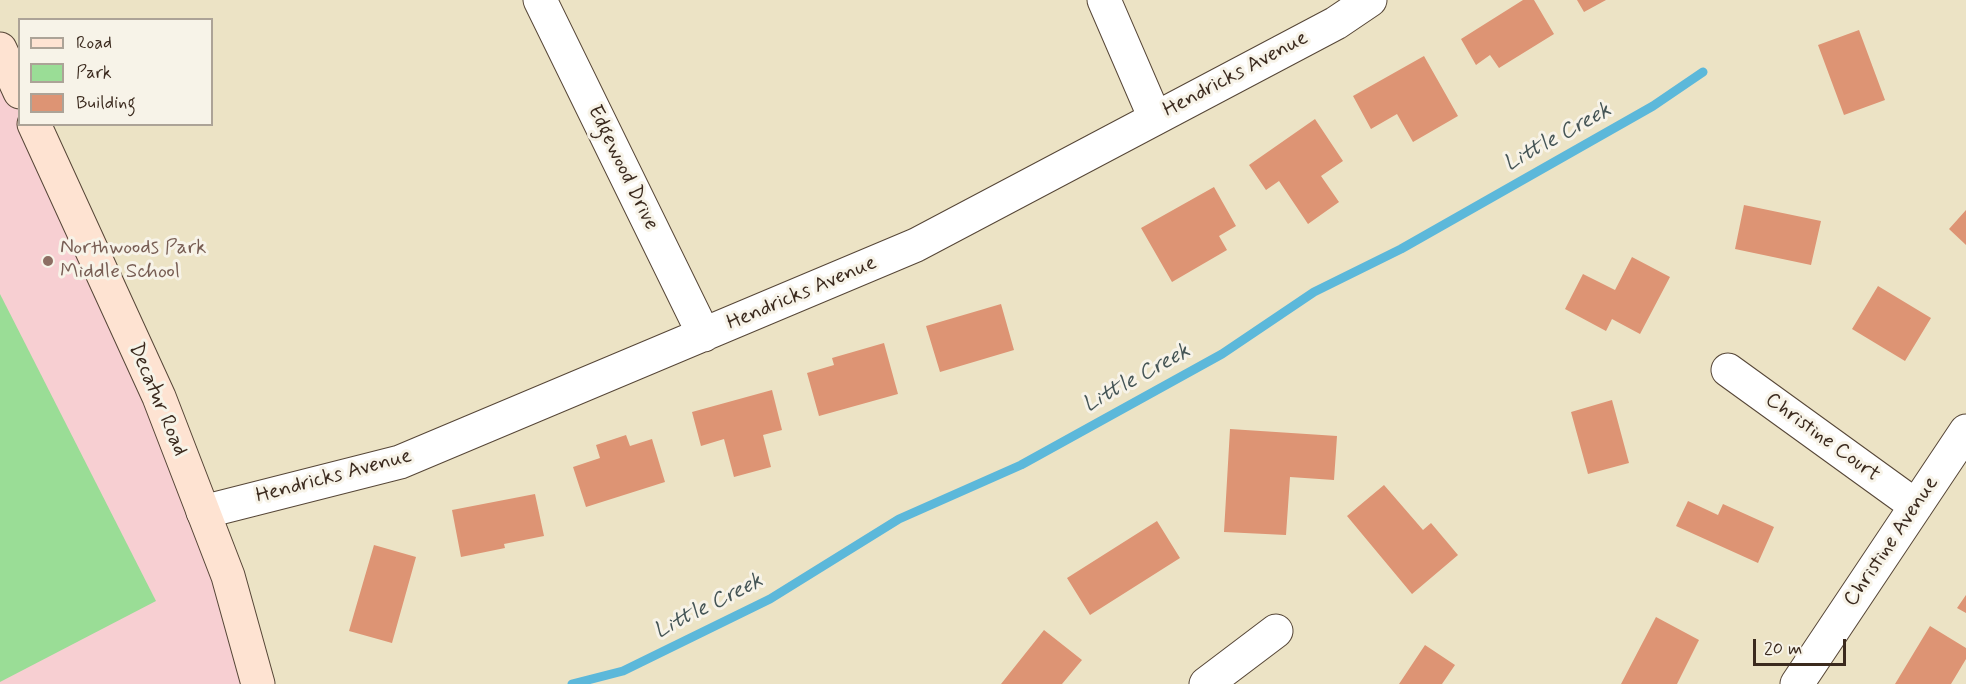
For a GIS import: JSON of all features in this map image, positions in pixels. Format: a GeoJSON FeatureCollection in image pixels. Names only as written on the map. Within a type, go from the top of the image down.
{"type":"FeatureCollection","features":[{"type":"Feature","properties":{"kind":"street","name":"Edgewood Drive"},"geometry":{"type":"LineString","coordinates":[[540,0],[704,335]]}},
{"type":"Feature","properties":{"kind":"street"},"geometry":{"type":"LineString","coordinates":[[1104,0],[1155,118]]}},
{"type":"Feature","properties":{"kind":"street","name":"Hendricks Avenue"},"geometry":{"type":"LineString","coordinates":[[203,512],[400,462],[916,245],[1336,23],[1370,0]]}},
{"type":"Feature","properties":{"kind":"street"},"geometry":{"type":"LineString","coordinates":[[0,49],[18,88]]}},
{"type":"Feature","properties":{"kind":"street","name":"Decatur Road"},"geometry":{"type":"LineString","coordinates":[[35,126],[159,397],[228,576],[258,684]]}},
{"type":"Feature","properties":{"kind":"street","name":"Christine Court"},"geometry":{"type":"LineString","coordinates":[[1728,370],[1916,506]]}},
{"type":"Feature","properties":{"kind":"street","name":"Christine Avenue"},"geometry":{"type":"LineString","coordinates":[[1797,684],[1966,431]]}},
{"type":"Feature","properties":{"kind":"street"},"geometry":{"type":"LineString","coordinates":[[1206,684],[1276,631]]}},
{"type":"Feature","properties":{"kind":"shaded area","name":"Northwoods Park Middle School"},"geometry":{"type":"Polygon","coordinates":[[[0,49],[18,90],[18,126],[34,126],[258,684],[0,684],[0,49]]]}},
{"type":"Feature","properties":{"kind":"green space"},"geometry":{"type":"Polygon","coordinates":[[[0,294],[156,601],[0,682],[0,294]]]}},
{"type":"Feature","properties":{"kind":"building"},"geometry":{"type":"Polygon","coordinates":[[[1523,0],[1534,0],[1554,34],[1499,68],[1490,55],[1476,65],[1461,39],[1523,0]]]}},
{"type":"Feature","properties":{"kind":"building"},"geometry":{"type":"Polygon","coordinates":[[[1577,0],[1606,0],[1584,12],[1577,0]]]}},
{"type":"Feature","properties":{"kind":"building"},"geometry":{"type":"Polygon","coordinates":[[[1859,30],[1885,100],[1844,115],[1818,45],[1859,30]]]}},
{"type":"Feature","properties":{"kind":"building"},"geometry":{"type":"Polygon","coordinates":[[[1424,56],[1458,116],[1413,142],[1397,114],[1371,129],[1353,96],[1424,56]]]}},
{"type":"Feature","properties":{"kind":"building"},"geometry":{"type":"Polygon","coordinates":[[[1315,119],[1343,161],[1321,176],[1339,202],[1308,224],[1279,181],[1266,190],[1249,165],[1315,119]]]}},
{"type":"Feature","properties":{"kind":"building"},"geometry":{"type":"Polygon","coordinates":[[[1214,187],[1236,226],[1219,236],[1227,250],[1172,282],[1141,228],[1214,187]]]}},
{"type":"Feature","properties":{"kind":"building"},"geometry":{"type":"Polygon","coordinates":[[[1744,205],[1821,221],[1811,265],[1735,249],[1744,205]]]}},
{"type":"Feature","properties":{"kind":"building"},"geometry":{"type":"Polygon","coordinates":[[[1966,210],[1966,245],[1949,229],[1966,210]]]}},
{"type":"Feature","properties":{"kind":"building"},"geometry":{"type":"Polygon","coordinates":[[[1632,257],[1670,277],[1640,334],[1612,319],[1606,331],[1565,309],[1583,274],[1615,290],[1632,257]]]}},
{"type":"Feature","properties":{"kind":"building"},"geometry":{"type":"Polygon","coordinates":[[[1878,286],[1931,318],[1905,361],[1852,329],[1878,286]]]}},
{"type":"Feature","properties":{"kind":"building"},"geometry":{"type":"Polygon","coordinates":[[[1001,304],[1014,350],[940,372],[926,326],[1001,304]]]}},
{"type":"Feature","properties":{"kind":"building"},"geometry":{"type":"Polygon","coordinates":[[[884,343],[898,394],[819,416],[807,373],[834,365],[832,358],[884,343]]]}},
{"type":"Feature","properties":{"kind":"building"},"geometry":{"type":"Polygon","coordinates":[[[772,390],[782,430],[763,435],[771,467],[734,477],[724,439],[701,446],[692,412],[772,390]]]}},
{"type":"Feature","properties":{"kind":"building"},"geometry":{"type":"Polygon","coordinates":[[[1612,400],[1629,463],[1588,474],[1571,412],[1612,400]]]}},
{"type":"Feature","properties":{"kind":"building"},"geometry":{"type":"Polygon","coordinates":[[[1230,429],[1337,436],[1334,480],[1290,477],[1286,535],[1224,532],[1230,429]]]}},
{"type":"Feature","properties":{"kind":"building"},"geometry":{"type":"Polygon","coordinates":[[[626,435],[630,446],[652,439],[665,482],[586,507],[573,467],[600,458],[596,445],[626,435]]]}},
{"type":"Feature","properties":{"kind":"building"},"geometry":{"type":"Polygon","coordinates":[[[1384,485],[1423,530],[1431,523],[1458,555],[1412,594],[1347,516],[1384,485]]]}},
{"type":"Feature","properties":{"kind":"building"},"geometry":{"type":"Polygon","coordinates":[[[535,494],[544,536],[504,544],[505,548],[461,557],[452,510],[535,494]]]}},
{"type":"Feature","properties":{"kind":"building"},"geometry":{"type":"Polygon","coordinates":[[[1688,501],[1718,515],[1723,504],[1774,527],[1758,563],[1676,526],[1688,501]]]}},
{"type":"Feature","properties":{"kind":"building"},"geometry":{"type":"Polygon","coordinates":[[[1157,521],[1180,558],[1090,615],[1067,578],[1157,521]]]}},
{"type":"Feature","properties":{"kind":"building"},"geometry":{"type":"Polygon","coordinates":[[[374,545],[416,557],[392,643],[349,631],[374,545]]]}},
{"type":"Feature","properties":{"kind":"building"},"geometry":{"type":"Polygon","coordinates":[[[1966,595],[1966,613],[1957,608],[1966,595]]]}},
{"type":"Feature","properties":{"kind":"building"},"geometry":{"type":"Polygon","coordinates":[[[1656,617],[1699,640],[1677,684],[1621,684],[1656,617]]]}},
{"type":"Feature","properties":{"kind":"building"},"geometry":{"type":"Polygon","coordinates":[[[1930,626],[1966,648],[1966,659],[1951,684],[1895,684],[1930,626]]]}},
{"type":"Feature","properties":{"kind":"building"},"geometry":{"type":"Polygon","coordinates":[[[1044,630],[1082,660],[1062,684],[1001,684],[1044,630]]]}},
{"type":"Feature","properties":{"kind":"building"},"geometry":{"type":"Polygon","coordinates":[[[1425,645],[1455,665],[1442,684],[1399,684],[1425,645]]]}},
{"type":"Feature","properties":{"kind":"waterway","name":"Little Creek"},"geometry":{"type":"LineString","coordinates":[[572,684],[623,671],[770,599],[899,519],[1021,465],[1222,354],[1314,292],[1401,249],[1653,106],[1703,72]]}},
{"type":"Feature","properties":{"kind":"place","name":"Northwoods Park Middle School"},"geometry":{"type":"Point","coordinates":[48,261]}}]}
